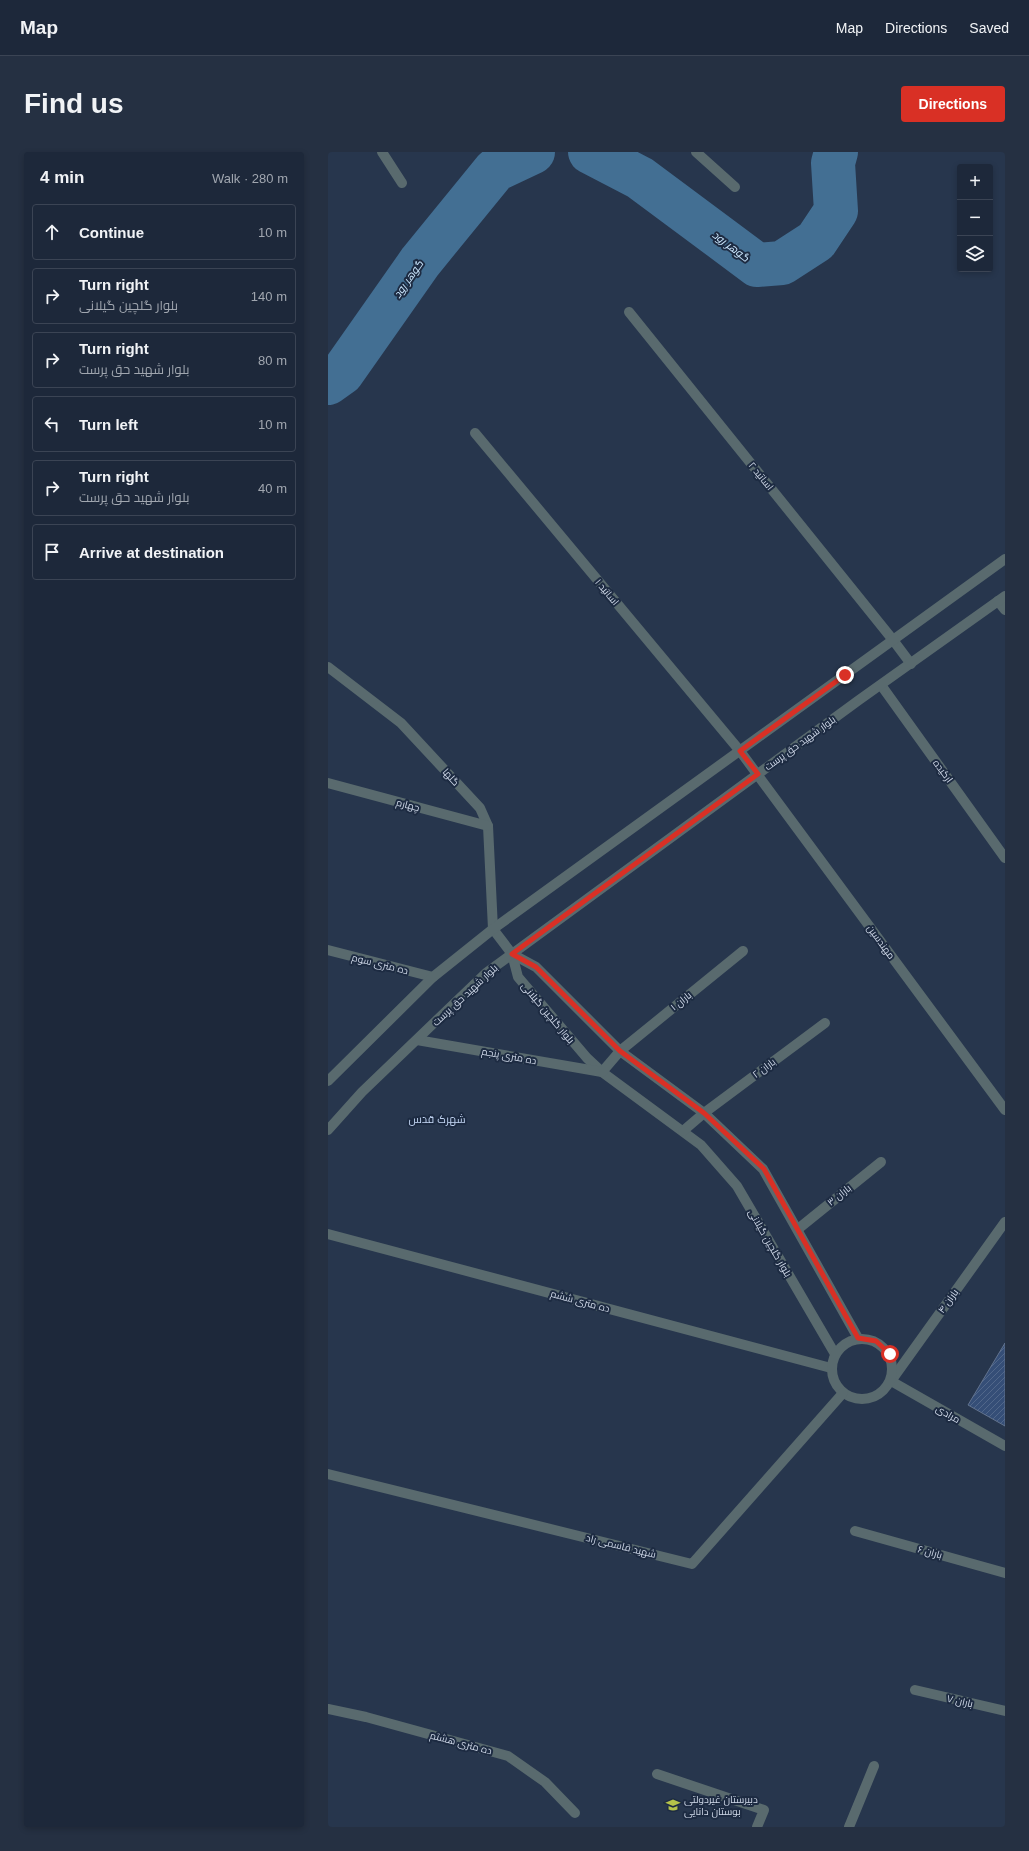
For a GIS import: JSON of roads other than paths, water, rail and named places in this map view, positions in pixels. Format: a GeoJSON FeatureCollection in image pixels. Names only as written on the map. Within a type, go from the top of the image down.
{"type":"FeatureCollection","features":[{"type":"Feature","properties":{"kind":"street"},"geometry":{"type":"LineString","coordinates":[[382,152],[402,183]]}},
{"type":"Feature","properties":{"kind":"street"},"geometry":{"type":"LineString","coordinates":[[696,152],[735,187]]}},
{"type":"Feature","properties":{"kind":"street","name":"اساتید ۲"},"geometry":{"type":"LineString","coordinates":[[628,312],[893,640],[910,664]]}},
{"type":"Feature","properties":{"kind":"street","name":"اساتید ۱"},"geometry":{"type":"LineString","coordinates":[[475,432],[758,774]]}},
{"type":"Feature","properties":{"kind":"street"},"geometry":{"type":"LineString","coordinates":[[328,1081],[433,977],[493,929],[1005,559]]}},
{"type":"Feature","properties":{"kind":"street"},"geometry":{"type":"LineString","coordinates":[[1002,598],[1005,610]]}},
{"type":"Feature","properties":{"kind":"street","name":"بلوار شهید حق پرست"},"geometry":{"type":"LineString","coordinates":[[328,1130],[362,1092],[486,973],[1002,598]]}},
{"type":"Feature","properties":{"kind":"street","name":"گلها"},"geometry":{"type":"LineString","coordinates":[[328,667],[401,723],[480,808],[488,826],[493,929]]}},
{"type":"Feature","properties":{"kind":"street","name":"ارکیده"},"geometry":{"type":"LineString","coordinates":[[881,685],[1005,858]]}},
{"type":"Feature","properties":{"kind":"street","name":"مهندسین"},"geometry":{"type":"LineString","coordinates":[[758,774],[1005,1110]]}},
{"type":"Feature","properties":{"kind":"street","name":"چهارم"},"geometry":{"type":"LineString","coordinates":[[328,783],[488,826]]}},
{"type":"Feature","properties":{"kind":"street"},"geometry":{"type":"LineString","coordinates":[[493,929],[512,954]]}},
{"type":"Feature","properties":{"kind":"street","name":"ده متری سوم"},"geometry":{"type":"LineString","coordinates":[[328,950],[433,977]]}},
{"type":"Feature","properties":{"kind":"street","name":"باران ۱"},"geometry":{"type":"LineString","coordinates":[[602,1072],[620,1051],[743,951]]}},
{"type":"Feature","properties":{"kind":"street","name":"بلوار گلچین گیلانی"},"geometry":{"type":"LineString","coordinates":[[512,954],[536,967],[620,1051],[704,1113],[764,1169],[858,1338]]}},
{"type":"Feature","properties":{"kind":"street","name":"بلوار گلچین گیلانی"},"geometry":{"type":"LineString","coordinates":[[512,954],[518,977],[587,1058],[602,1072],[701,1145],[737,1186],[835,1354]]}},
{"type":"Feature","properties":{"kind":"street","name":"باران ۲"},"geometry":{"type":"LineString","coordinates":[[684,1131],[704,1113],[824,1023]]}},
{"type":"Feature","properties":{"kind":"street","name":"ده متری پنجم"},"geometry":{"type":"LineString","coordinates":[[417,1040],[602,1072]]}},
{"type":"Feature","properties":{"kind":"street","name":"باران ۳"},"geometry":{"type":"LineString","coordinates":[[798,1229],[881,1162]]}},
{"type":"Feature","properties":{"kind":"street","name":"باران ۴"},"geometry":{"type":"LineString","coordinates":[[891,1381],[1005,1222]]}},
{"type":"Feature","properties":{"kind":"street","name":"ده متری ششم"},"geometry":{"type":"LineString","coordinates":[[328,1234],[831,1368]]}},
{"type":"Feature","properties":{"kind":"street"},"geometry":{"type":"LineString","coordinates":[[858,1338],[876,1341],[890,1354],[893,1367],[891,1381],[879,1395],[860,1400],[843,1392],[834,1382],[831,1368],[835,1354],[844,1343],[858,1338]]}},
{"type":"Feature","properties":{"kind":"street","name":"مرادی"},"geometry":{"type":"LineString","coordinates":[[891,1381],[1005,1446]]}},
{"type":"Feature","properties":{"kind":"street","name":"شهید قاسمی راد"},"geometry":{"type":"LineString","coordinates":[[328,1474],[692,1564],[843,1392]]}},
{"type":"Feature","properties":{"kind":"street","name":"باران ۶"},"geometry":{"type":"LineString","coordinates":[[855,1531],[1005,1573]]}},
{"type":"Feature","properties":{"kind":"street","name":"باران ۷"},"geometry":{"type":"LineString","coordinates":[[915,1690],[1005,1711]]}},
{"type":"Feature","properties":{"kind":"street","name":"ده متری هشتم"},"geometry":{"type":"LineString","coordinates":[[328,1708],[508,1756],[546,1782],[575,1813]]}},
{"type":"Feature","properties":{"kind":"street"},"geometry":{"type":"LineString","coordinates":[[849,1827],[874,1766]]}},
{"type":"Feature","properties":{"kind":"street"},"geometry":{"type":"LineString","coordinates":[[657,1774],[764,1810],[757,1827]]}},
{"type":"Feature","properties":{"kind":"waterway","name":"گوهر رود"},"geometry":{"type":"LineString","coordinates":[[328,383],[342,373],[420,262],[495,170],[533,152]]}},
{"type":"Feature","properties":{"kind":"waterway","name":"گوهر رود"},"geometry":{"type":"LineString","coordinates":[[590,152],[640,178],[757,265],[782,263],[816,241],[836,211],[833,163],[836,152]]}},
{"type":"Feature","properties":{"kind":"place","name":"دبیرستان غیردولتی بوستان دانایی"},"geometry":{"type":"Point","coordinates":[673,1805]}},
{"type":"Feature","properties":{"kind":"district","name":"شهرک قدس"},"geometry":{"type":"Point","coordinates":[437,1119]}}]}
